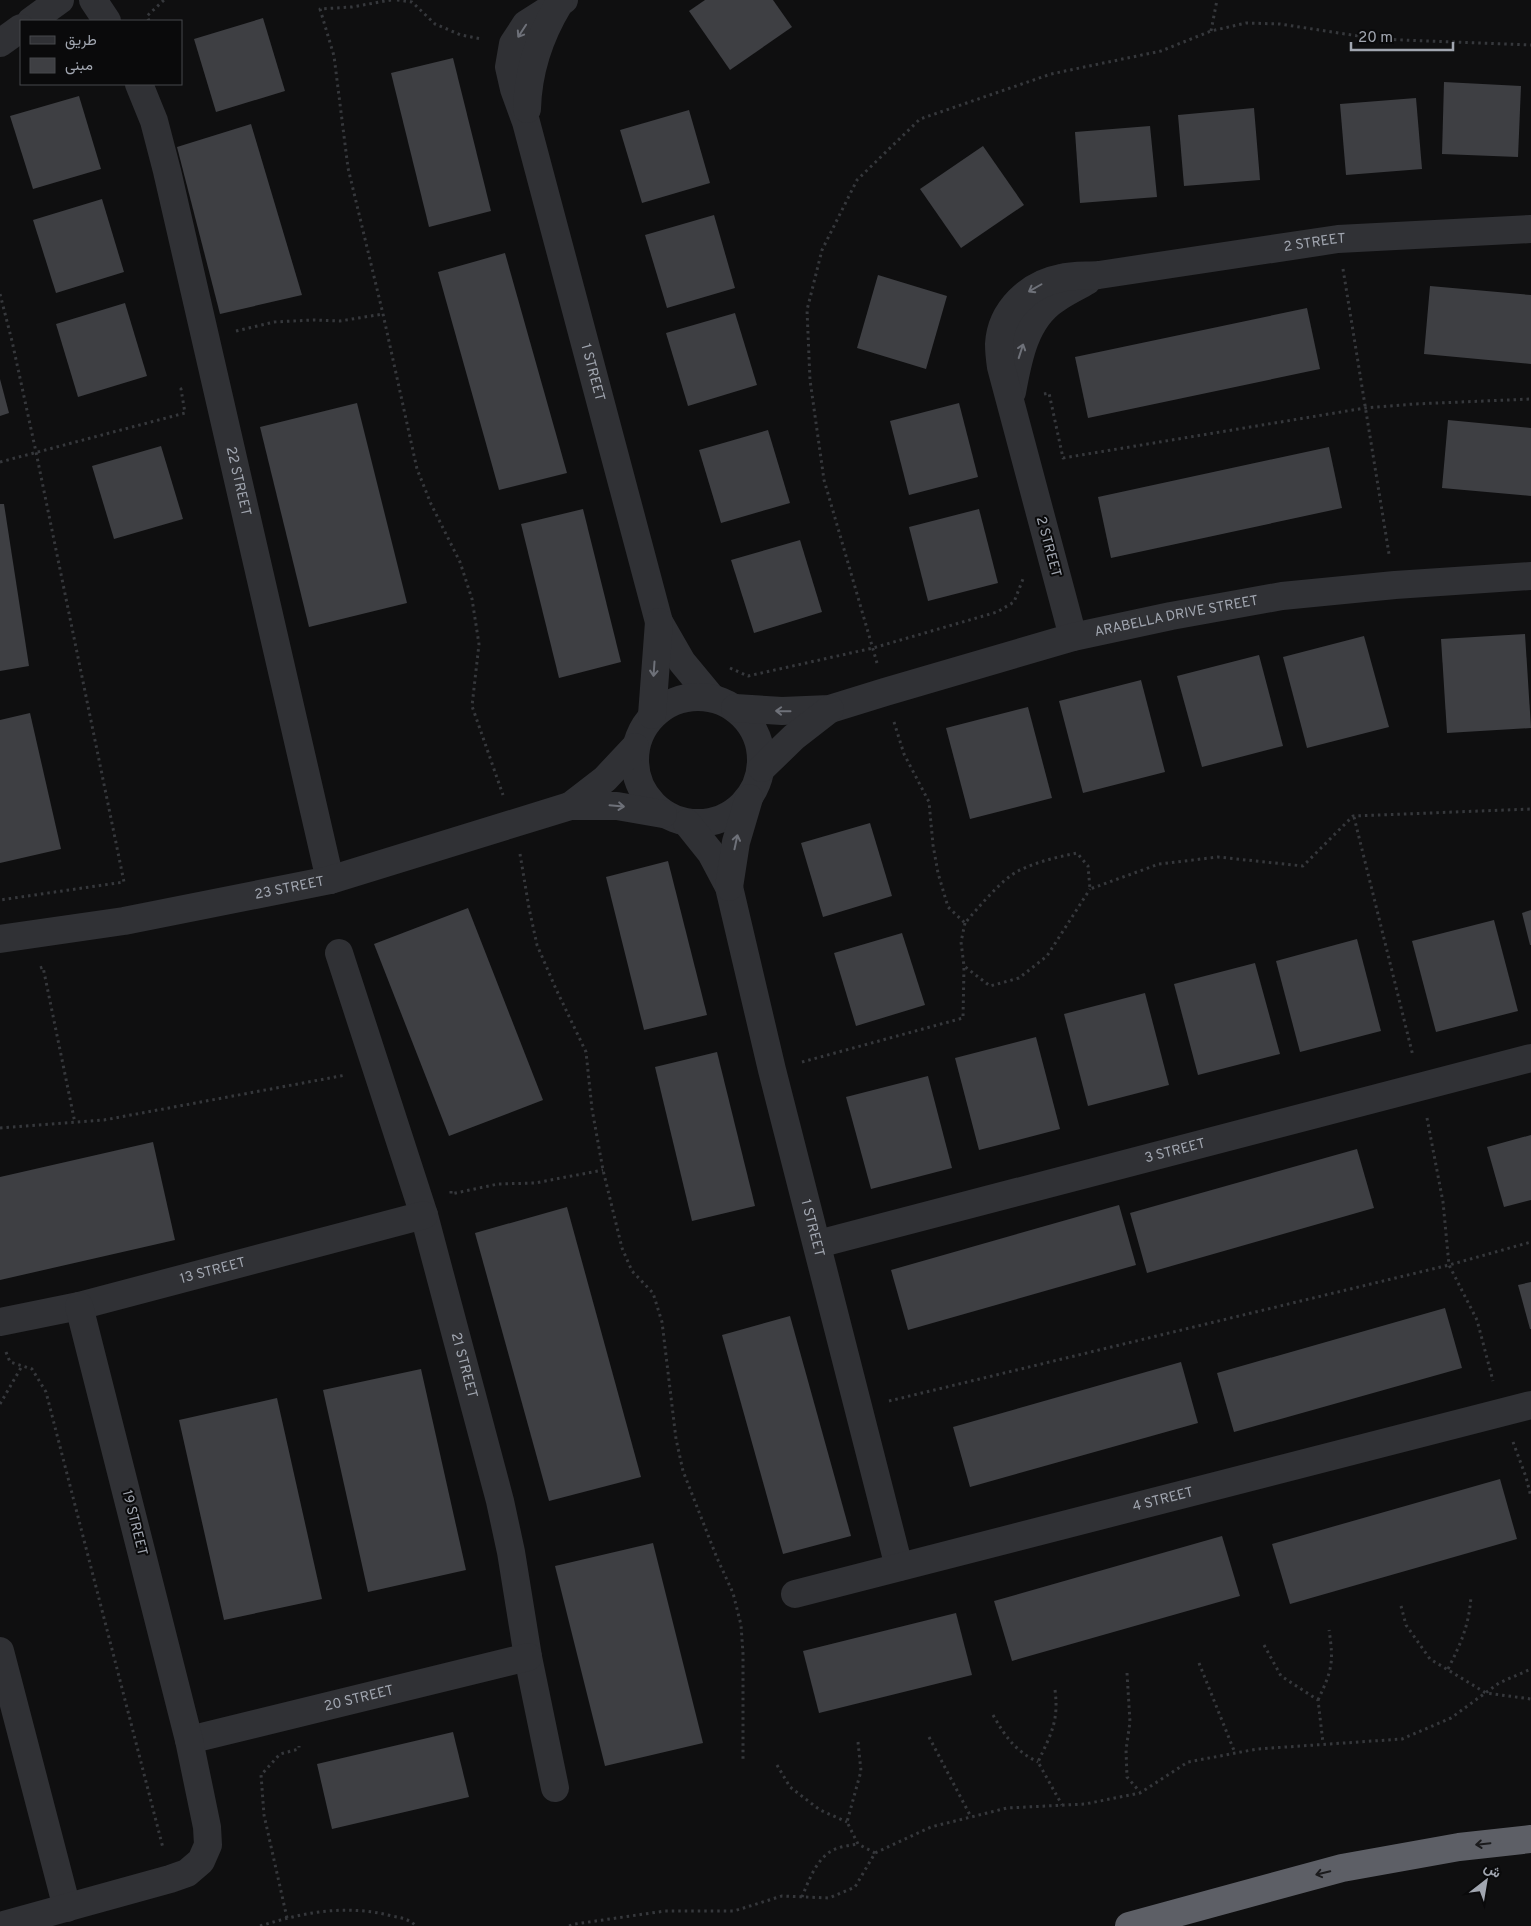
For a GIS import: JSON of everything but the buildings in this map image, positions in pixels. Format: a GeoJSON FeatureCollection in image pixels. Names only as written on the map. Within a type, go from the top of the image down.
{"type":"FeatureCollection","features":[{"type":"Feature","properties":{"kind":"highway"},"geometry":{"type":"LineString","coordinates":[[1129,1926],[1342,1868],[1459,1847],[1531,1839]]}},
{"type":"Feature","properties":{"kind":"street"},"geometry":{"type":"LineString","coordinates":[[32,20],[60,0]]}},
{"type":"Feature","properties":{"kind":"street"},"geometry":{"type":"LineString","coordinates":[[93,0],[106,20]]}},
{"type":"Feature","properties":{"kind":"street","name":"1 STREET"},"geometry":{"type":"LineString","coordinates":[[562,1],[526,24],[513,44],[509,67],[514,89],[526,122],[659,622]]}},
{"type":"Feature","properties":{"kind":"street","name":"1 STREET"},"geometry":{"type":"LineString","coordinates":[[526,122],[531,67],[542,35],[562,1]]}},
{"type":"Feature","properties":{"kind":"street"},"geometry":{"type":"LineString","coordinates":[[0,43],[20,29]]}},
{"type":"Feature","properties":{"kind":"street","name":"22 STREET"},"geometry":{"type":"LineString","coordinates":[[139,85],[156,129],[330,880]]}},
{"type":"Feature","properties":{"kind":"street","name":"2 STREET"},"geometry":{"type":"LineString","coordinates":[[1072,637],[1010,398],[1018,358],[1032,326],[1042,312],[1055,300],[1099,275],[1338,239],[1531,229]]}},
{"type":"Feature","properties":{"kind":"street","name":"ARABELLA DRIVE STREET"},"geometry":{"type":"LineString","coordinates":[[830,710],[1072,637],[1171,616],[1282,596],[1394,585],[1531,576]]}},
{"type":"Feature","properties":{"kind":"street"},"geometry":{"type":"LineString","coordinates":[[659,622],[682,662],[723,703],[747,720],[756,734],[761,750],[762,768],[757,784],[749,798],[736,842],[729,887]]}},
{"type":"Feature","properties":{"kind":"street"},"geometry":{"type":"LineString","coordinates":[[652,715],[659,622]]}},
{"type":"Feature","properties":{"kind":"street"},"geometry":{"type":"LineString","coordinates":[[729,887],[711,853],[675,818],[645,796],[635,772],[635,747],[641,730],[652,715],[669,703],[690,696],[723,703],[782,711],[830,710]]}},
{"type":"Feature","properties":{"kind":"street"},"geometry":{"type":"LineString","coordinates":[[762,768],[794,737],[830,710]]}},
{"type":"Feature","properties":{"kind":"street"},"geometry":{"type":"LineString","coordinates":[[570,806],[605,778],[635,747]]}},
{"type":"Feature","properties":{"kind":"street"},"geometry":{"type":"LineString","coordinates":[[570,806],[617,806],[675,818],[710,822],[732,814],[749,798]]}},
{"type":"Feature","properties":{"kind":"street","name":"23 STREET"},"geometry":{"type":"LineString","coordinates":[[0,938],[124,921],[330,880],[570,806]]}},
{"type":"Feature","properties":{"kind":"street","name":"1 STREET"},"geometry":{"type":"LineString","coordinates":[[729,887],[772,1070],[899,1567]]}},
{"type":"Feature","properties":{"kind":"street","name":"21 STREET"},"geometry":{"type":"LineString","coordinates":[[339,953],[424,1215],[500,1501],[511,1552],[528,1657],[556,1788]]}},
{"type":"Feature","properties":{"kind":"street","name":"3 STREET"},"geometry":{"type":"LineString","coordinates":[[818,1244],[1531,1058]]}},
{"type":"Feature","properties":{"kind":"street","name":"13 STREET"},"geometry":{"type":"LineString","coordinates":[[2,1333],[79,1306],[424,1215]]}},
{"type":"Feature","properties":{"kind":"street","name":"19 STREET"},"geometry":{"type":"LineString","coordinates":[[0,1926],[187,1873],[201,1861],[208,1845],[203,1801],[189,1740],[79,1306]]}},
{"type":"Feature","properties":{"kind":"street","name":"4 STREET"},"geometry":{"type":"LineString","coordinates":[[795,1594],[1531,1404]]}},
{"type":"Feature","properties":{"kind":"street"},"geometry":{"type":"LineString","coordinates":[[0,1651],[67,1908]]}},
{"type":"Feature","properties":{"kind":"street","name":"20 STREET"},"geometry":{"type":"LineString","coordinates":[[189,1740],[528,1657]]}},
{"type":"Feature","properties":{"kind":"path"},"geometry":{"type":"LineString","coordinates":[[148,20],[146,16],[164,0]]}},
{"type":"Feature","properties":{"kind":"path"},"geometry":{"type":"LineString","coordinates":[[397,0],[412,2],[435,24],[461,36],[513,44]]}},
{"type":"Feature","properties":{"kind":"path"},"geometry":{"type":"LineString","coordinates":[[1211,31],[1217,0]]}},
{"type":"Feature","properties":{"kind":"path"},"geometry":{"type":"LineString","coordinates":[[965,923],[948,907],[938,873],[929,802],[904,754],[824,480],[810,380],[807,310],[822,250],[857,180],[920,119],[1051,74],[1161,51],[1211,31],[1246,23],[1280,24],[1378,39],[1531,45]]}},
{"type":"Feature","properties":{"kind":"path"},"geometry":{"type":"LineString","coordinates":[[1338,239],[1394,585]]}},
{"type":"Feature","properties":{"kind":"path"},"geometry":{"type":"LineString","coordinates":[[0,294],[36,452],[124,882],[0,900]]}},
{"type":"Feature","properties":{"kind":"path"},"geometry":{"type":"LineString","coordinates":[[206,339],[274,322],[340,321],[383,314]]}},
{"type":"Feature","properties":{"kind":"path"},"geometry":{"type":"LineString","coordinates":[[0,462],[185,413],[181,388],[216,382]]}},
{"type":"Feature","properties":{"kind":"path"},"geometry":{"type":"LineString","coordinates":[[1010,398],[1049,393],[1063,458],[1365,408],[1531,399]]}},
{"type":"Feature","properties":{"kind":"path"},"geometry":{"type":"LineString","coordinates":[[728,666],[748,676],[873,648],[997,612],[1014,602],[1023,582],[1025,565],[1049,552]]}},
{"type":"Feature","properties":{"kind":"path"},"geometry":{"type":"LineString","coordinates":[[964,966],[990,986],[1019,978],[1047,956],[1090,889],[1159,864],[1218,857],[1304,866],[1354,816],[1531,809]]}},
{"type":"Feature","properties":{"kind":"path"},"geometry":{"type":"LineString","coordinates":[[1354,816],[1421,1087],[1443,1202],[1449,1265],[1476,1320],[1502,1412],[1531,1497]]}},
{"type":"Feature","properties":{"kind":"path"},"geometry":{"type":"LineString","coordinates":[[772,1070],[963,1018],[964,966],[961,942],[965,923],[984,900],[1016,872],[1055,858],[1077,853],[1088,866],[1090,889]]}},
{"type":"Feature","properties":{"kind":"path"},"geometry":{"type":"LineString","coordinates":[[34,968],[43,967],[75,1122]]}},
{"type":"Feature","properties":{"kind":"path"},"geometry":{"type":"LineString","coordinates":[[0,1128],[104,1120],[377,1070]]}},
{"type":"Feature","properties":{"kind":"path"},"geometry":{"type":"LineString","coordinates":[[449,1185],[451,1194],[498,1184],[535,1183],[603,1170]]}},
{"type":"Feature","properties":{"kind":"path"},"geometry":{"type":"LineString","coordinates":[[859,1409],[1449,1265],[1531,1242]]}},
{"type":"Feature","properties":{"kind":"path"},"geometry":{"type":"LineString","coordinates":[[2,1333],[10,1362],[32,1369],[46,1392],[170,1879]]}},
{"type":"Feature","properties":{"kind":"path"},"geometry":{"type":"LineString","coordinates":[[0,1404],[22,1366]]}},
{"type":"Feature","properties":{"kind":"path"},"geometry":{"type":"LineString","coordinates":[[1448,1670],[1470,1616],[1471,1596]]}},
{"type":"Feature","properties":{"kind":"path"},"geometry":{"type":"LineString","coordinates":[[1401,1606],[1406,1625],[1430,1659],[1486,1694],[1531,1699]]}},
{"type":"Feature","properties":{"kind":"path"},"geometry":{"type":"LineString","coordinates":[[1323,1743],[1318,1700],[1330,1675],[1332,1652],[1328,1630]]}},
{"type":"Feature","properties":{"kind":"path"},"geometry":{"type":"LineString","coordinates":[[1264,1645],[1281,1676],[1318,1700]]}},
{"type":"Feature","properties":{"kind":"path"},"geometry":{"type":"LineString","coordinates":[[1200,1663],[1235,1753]]}},
{"type":"Feature","properties":{"kind":"path"},"geometry":{"type":"LineString","coordinates":[[569,1926],[665,1911],[734,1911],[782,1896],[829,1898],[856,1887],[875,1852],[931,1827],[1007,1808],[1085,1804],[1140,1793],[1188,1762],[1235,1753],[1323,1743],[1402,1739],[1451,1718],[1499,1684],[1531,1670]]}},
{"type":"Feature","properties":{"kind":"path"},"geometry":{"type":"LineString","coordinates":[[1127,1673],[1130,1722],[1126,1750],[1126,1776],[1140,1793]]}},
{"type":"Feature","properties":{"kind":"path"},"geometry":{"type":"LineString","coordinates":[[1038,1762],[1054,1728],[1058,1708],[1055,1690]]}},
{"type":"Feature","properties":{"kind":"path"},"geometry":{"type":"LineString","coordinates":[[288,1918],[264,1815],[261,1775],[280,1754],[299,1749],[293,1714]]}},
{"type":"Feature","properties":{"kind":"path"},"geometry":{"type":"LineString","coordinates":[[992,1715],[1008,1741],[1029,1758],[1038,1762],[1062,1805]]}},
{"type":"Feature","properties":{"kind":"path"},"geometry":{"type":"LineString","coordinates":[[928,1738],[971,1817]]}},
{"type":"Feature","properties":{"kind":"path"},"geometry":{"type":"LineString","coordinates":[[847,1822],[861,1771],[858,1742]]}},
{"type":"Feature","properties":{"kind":"path"},"geometry":{"type":"LineString","coordinates":[[777,1765],[790,1787],[820,1810],[847,1822],[858,1844]]}},
{"type":"Feature","properties":{"kind":"path"},"geometry":{"type":"LineString","coordinates":[[802,1897],[813,1871],[823,1859],[837,1848],[858,1844],[875,1852]]}},
{"type":"Feature","properties":{"kind":"path"},"geometry":{"type":"LineString","coordinates":[[260,1926],[288,1918],[336,1909],[376,1912],[411,1920],[416,1926]]}}]}
